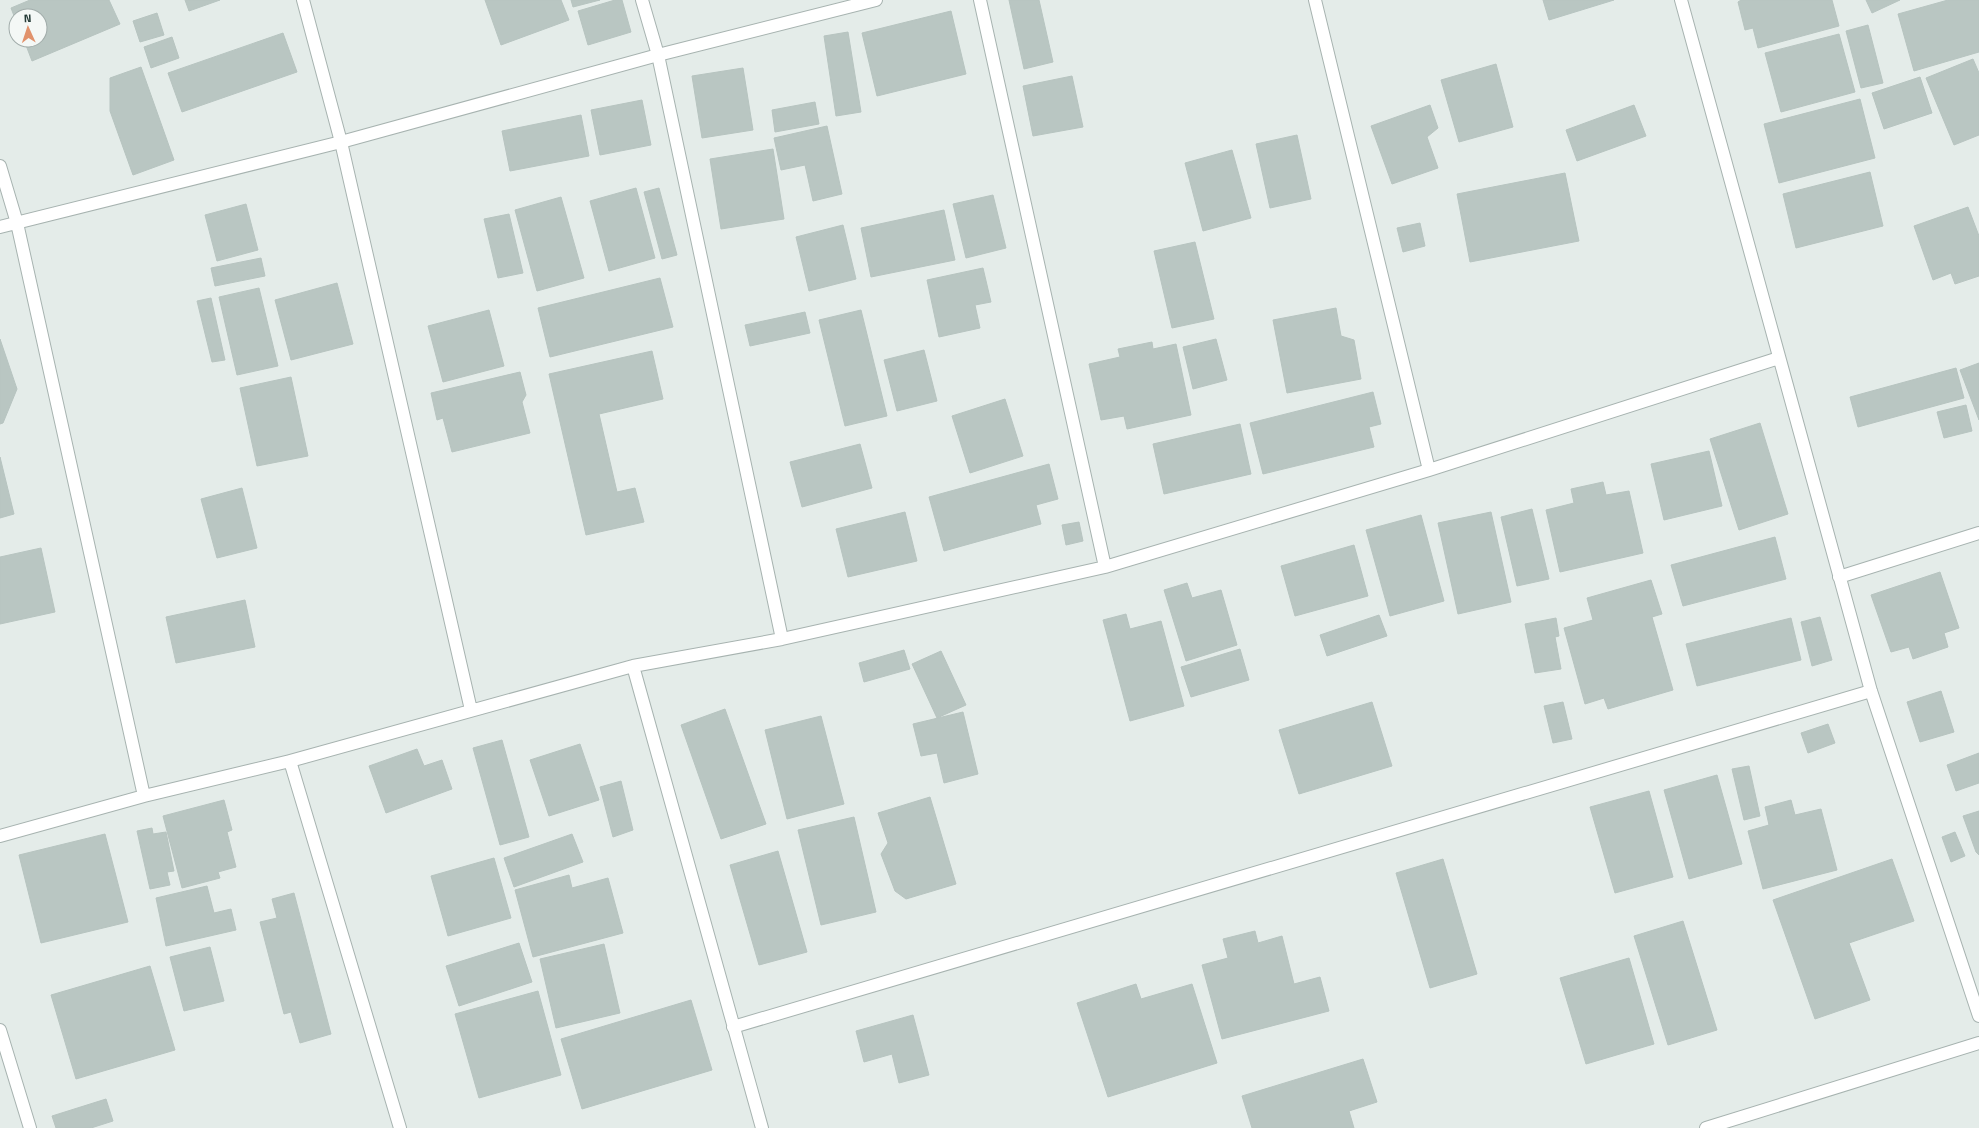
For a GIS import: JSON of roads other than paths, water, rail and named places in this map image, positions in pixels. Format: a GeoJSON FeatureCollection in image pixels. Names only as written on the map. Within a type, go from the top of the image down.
{"type":"FeatureCollection","features":[{"type":"Feature","properties":{"kind":"street"},"geometry":{"type":"LineString","coordinates":[[303,0],[341,142],[471,710]]}},
{"type":"Feature","properties":{"kind":"street"},"geometry":{"type":"LineString","coordinates":[[642,0],[658,55],[782,639]]}},
{"type":"Feature","properties":{"kind":"street"},"geometry":{"type":"LineString","coordinates":[[0,227],[341,142],[658,55],[876,0]]}},
{"type":"Feature","properties":{"kind":"street"},"geometry":{"type":"LineString","coordinates":[[980,0],[1105,568]]}},
{"type":"Feature","properties":{"kind":"street"},"geometry":{"type":"LineString","coordinates":[[1315,0],[1429,470]]}},
{"type":"Feature","properties":{"kind":"street"},"geometry":{"type":"LineString","coordinates":[[1681,0],[1871,691],[1979,1016]]}},
{"type":"Feature","properties":{"kind":"street"},"geometry":{"type":"LineString","coordinates":[[0,166],[17,223],[144,796]]}},
{"type":"Feature","properties":{"kind":"street"},"geometry":{"type":"LineString","coordinates":[[0,836],[144,796],[290,761],[633,666],[782,639],[1105,568],[1429,470],[1779,358]]}},
{"type":"Feature","properties":{"kind":"street"},"geometry":{"type":"LineString","coordinates":[[1839,577],[1979,533]]}},
{"type":"Feature","properties":{"kind":"street"},"geometry":{"type":"LineString","coordinates":[[633,666],[762,1128]]}},
{"type":"Feature","properties":{"kind":"street"},"geometry":{"type":"LineString","coordinates":[[733,1027],[1871,691]]}},
{"type":"Feature","properties":{"kind":"street"},"geometry":{"type":"LineString","coordinates":[[290,761],[400,1128]]}},
{"type":"Feature","properties":{"kind":"street"},"geometry":{"type":"LineString","coordinates":[[0,1030],[30,1128]]}},
{"type":"Feature","properties":{"kind":"street"},"geometry":{"type":"LineString","coordinates":[[1706,1128],[1979,1043]]}}]}
